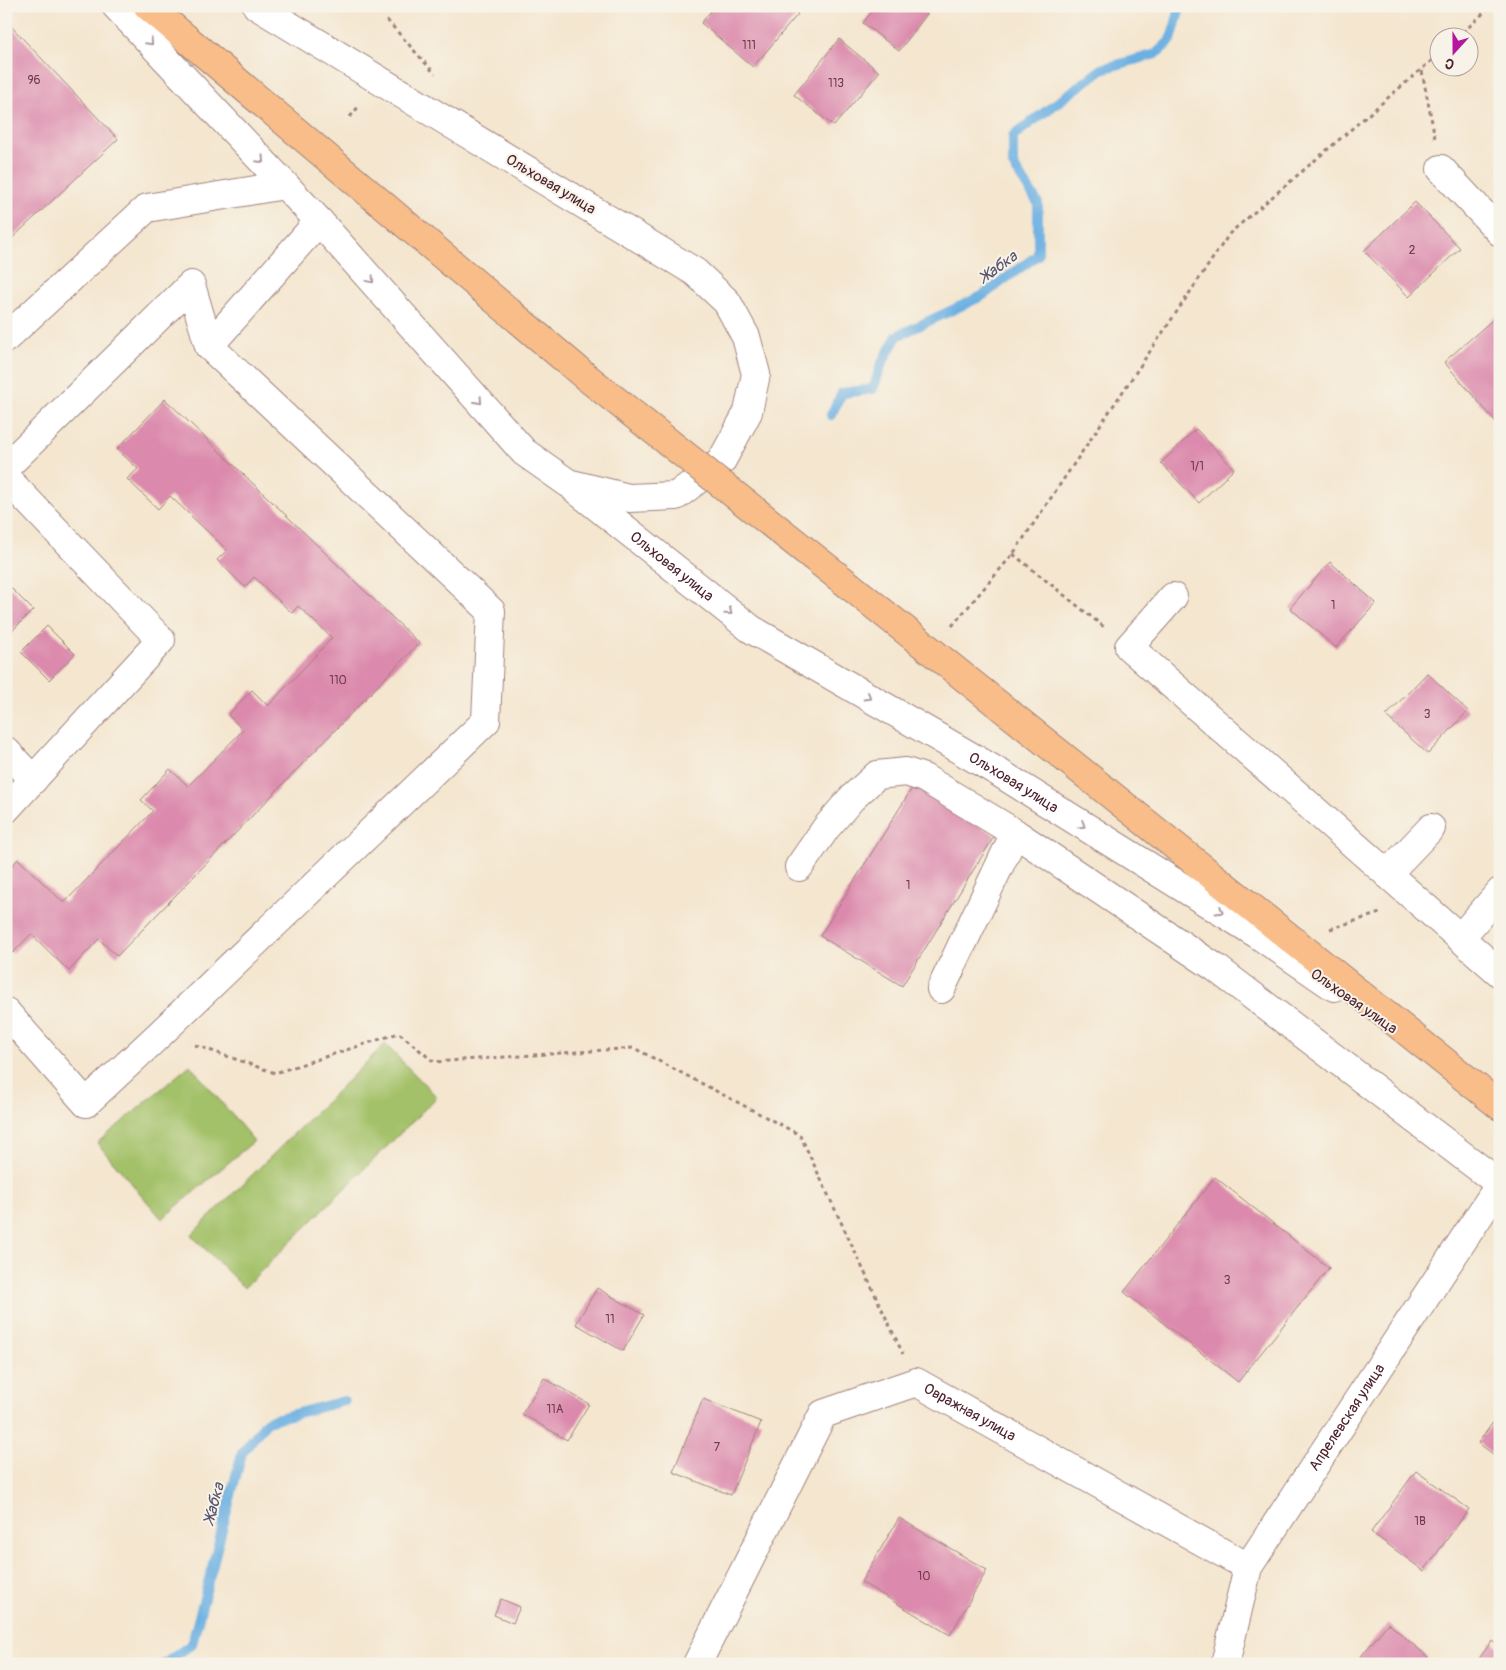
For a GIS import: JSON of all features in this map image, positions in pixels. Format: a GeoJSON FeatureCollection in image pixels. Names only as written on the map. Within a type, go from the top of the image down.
{"type":"FeatureCollection","features":[{"type":"Feature","properties":{"kind":"main road","name":"Ольховая улица"},"geometry":{"type":"LineString","coordinates":[[148,6],[586,376],[1500,1106]]}},
{"type":"Feature","properties":{"kind":"street","name":"Ольховая улица"},"geometry":{"type":"LineString","coordinates":[[116,6],[319,221],[524,452],[568,483],[750,629],[998,772],[1240,924],[1463,1076]]}},
{"type":"Feature","properties":{"kind":"street","name":"Ольховая улица"},"geometry":{"type":"LineString","coordinates":[[257,6],[695,272],[727,302],[746,337],[756,374],[748,412],[721,462],[676,496],[629,498],[568,483]]}},
{"type":"Feature","properties":{"kind":"street"},"geometry":{"type":"LineString","coordinates":[[1441,169],[1500,232]]}},
{"type":"Feature","properties":{"kind":"street"},"geometry":{"type":"LineString","coordinates":[[6,338],[147,208],[285,185]]}},
{"type":"Feature","properties":{"kind":"street"},"geometry":{"type":"LineString","coordinates":[[209,346],[319,221]]}},
{"type":"Feature","properties":{"kind":"street"},"geometry":{"type":"LineString","coordinates":[[6,467],[191,285],[209,346],[491,611],[486,721],[86,1103],[6,1012]]}},
{"type":"Feature","properties":{"kind":"street"},"geometry":{"type":"LineString","coordinates":[[6,478],[161,640],[6,810]]}},
{"type":"Feature","properties":{"kind":"street"},"geometry":{"type":"LineString","coordinates":[[1173,597],[1130,648],[1500,973]]}},
{"type":"Feature","properties":{"kind":"street"},"geometry":{"type":"LineString","coordinates":[[6,751],[33,780]]}},
{"type":"Feature","properties":{"kind":"street"},"geometry":{"type":"LineString","coordinates":[[799,868],[826,828],[851,799],[877,775],[906,772],[924,778],[1015,833],[1216,968],[1500,1184]]}},
{"type":"Feature","properties":{"kind":"street"},"geometry":{"type":"LineString","coordinates":[[1387,874],[1432,828]]}},
{"type":"Feature","properties":{"kind":"street"},"geometry":{"type":"LineString","coordinates":[[941,989],[1015,833]]}},
{"type":"Feature","properties":{"kind":"street"},"geometry":{"type":"LineString","coordinates":[[1460,938],[1500,892]]}},
{"type":"Feature","properties":{"kind":"street","name":"Апрелевская улица"},"geometry":{"type":"LineString","coordinates":[[1228,1662],[1248,1567],[1500,1184]]}},
{"type":"Feature","properties":{"kind":"street","name":"Овражная улица"},"geometry":{"type":"LineString","coordinates":[[696,1664],[823,1414],[916,1382],[1248,1567]]}},
{"type":"Feature","properties":{"kind":"path"},"geometry":{"type":"LineString","coordinates":[[1468,28],[1491,6]]}},
{"type":"Feature","properties":{"kind":"path"},"geometry":{"type":"LineString","coordinates":[[950,628],[1013,554],[1230,233],[1428,64]]}},
{"type":"Feature","properties":{"kind":"path"},"geometry":{"type":"LineString","coordinates":[[1422,70],[1441,169]]}},
{"type":"Feature","properties":{"kind":"path"},"geometry":{"type":"LineString","coordinates":[[1013,554],[1130,648]]}},
{"type":"Feature","properties":{"kind":"path"},"geometry":{"type":"LineString","coordinates":[[1323,924],[1331,930],[1417,901]]}},
{"type":"Feature","properties":{"kind":"path"},"geometry":{"type":"LineString","coordinates":[[161,1033],[275,1074],[399,1033],[434,1062],[634,1048],[800,1134],[916,1382]]}},
{"type":"Feature","properties":{"kind":"green space"},"geometry":{"type":"Polygon","coordinates":[[[385,1044],[437,1097],[244,1288],[191,1235],[385,1044]]]}},
{"type":"Feature","properties":{"kind":"green space"},"geometry":{"type":"Polygon","coordinates":[[[190,1065],[254,1141],[162,1219],[97,1143],[190,1065]]]}},
{"type":"Feature","properties":{"kind":"building"},"geometry":{"type":"Polygon","coordinates":[[[715,6],[789,6],[798,14],[753,67],[701,23],[715,6]]]}},
{"type":"Feature","properties":{"kind":"building"},"geometry":{"type":"Polygon","coordinates":[[[876,6],[918,6],[927,14],[899,51],[863,23],[876,6]]]}},
{"type":"Feature","properties":{"kind":"building"},"geometry":{"type":"Polygon","coordinates":[[[6,21],[118,139],[6,244],[6,21]]]}},
{"type":"Feature","properties":{"kind":"building"},"geometry":{"type":"Polygon","coordinates":[[[839,39],[879,72],[834,126],[794,95],[839,39]]]}},
{"type":"Feature","properties":{"kind":"building"},"geometry":{"type":"Polygon","coordinates":[[[1415,202],[1460,248],[1409,297],[1364,251],[1415,202]]]}},
{"type":"Feature","properties":{"kind":"building"},"geometry":{"type":"Polygon","coordinates":[[[1498,315],[1500,317],[1500,419],[1496,422],[1444,362],[1498,315]]]}},
{"type":"Feature","properties":{"kind":"building"},"geometry":{"type":"Polygon","coordinates":[[[165,399],[419,643],[117,956],[99,939],[69,971],[31,934],[13,953],[6,947],[6,872],[18,859],[64,903],[153,811],[141,800],[170,769],[188,786],[243,730],[228,715],[252,690],[268,706],[332,638],[298,606],[292,613],[254,577],[245,587],[217,560],[227,550],[170,496],[158,509],[127,479],[138,469],[117,449],[165,399]]]}},
{"type":"Feature","properties":{"kind":"building"},"geometry":{"type":"Polygon","coordinates":[[[1196,429],[1234,469],[1199,503],[1161,463],[1196,429]]]}},
{"type":"Feature","properties":{"kind":"building"},"geometry":{"type":"Polygon","coordinates":[[[1330,562],[1376,603],[1336,648],[1290,608],[1330,562]]]}},
{"type":"Feature","properties":{"kind":"building"},"geometry":{"type":"Polygon","coordinates":[[[6,583],[33,610],[6,637],[6,583]]]}},
{"type":"Feature","properties":{"kind":"building"},"geometry":{"type":"Polygon","coordinates":[[[47,626],[75,654],[49,680],[21,652],[47,626]]]}},
{"type":"Feature","properties":{"kind":"building"},"geometry":{"type":"Polygon","coordinates":[[[1427,673],[1468,711],[1428,754],[1386,716],[1427,673]]]}},
{"type":"Feature","properties":{"kind":"building"},"geometry":{"type":"Polygon","coordinates":[[[914,785],[995,835],[902,986],[820,936],[914,785]]]}},
{"type":"Feature","properties":{"kind":"building"},"geometry":{"type":"Polygon","coordinates":[[[1215,1177],[1329,1268],[1238,1382],[1124,1292],[1215,1177]]]}},
{"type":"Feature","properties":{"kind":"building"},"geometry":{"type":"Polygon","coordinates":[[[597,1288],[644,1315],[623,1351],[576,1324],[597,1288]]]}},
{"type":"Feature","properties":{"kind":"building"},"geometry":{"type":"Polygon","coordinates":[[[544,1378],[589,1404],[567,1440],[522,1414],[544,1378]]]}},
{"type":"Feature","properties":{"kind":"building"},"geometry":{"type":"Polygon","coordinates":[[[703,1399],[761,1422],[731,1495],[673,1472],[703,1399]]]}},
{"type":"Feature","properties":{"kind":"building"},"geometry":{"type":"Polygon","coordinates":[[[1500,1413],[1500,1459],[1478,1443],[1500,1413]]]}},
{"type":"Feature","properties":{"kind":"building"},"geometry":{"type":"Polygon","coordinates":[[[1416,1471],[1469,1509],[1424,1571],[1371,1532],[1416,1471]]]}},
{"type":"Feature","properties":{"kind":"building"},"geometry":{"type":"Polygon","coordinates":[[[899,1518],[987,1570],[950,1635],[861,1582],[899,1518]]]}},
{"type":"Feature","properties":{"kind":"building"},"geometry":{"type":"Polygon","coordinates":[[[501,1599],[520,1607],[513,1623],[494,1615],[501,1599]]]}},
{"type":"Feature","properties":{"kind":"building"},"geometry":{"type":"Polygon","coordinates":[[[1388,1623],[1428,1657],[1423,1664],[1362,1664],[1358,1660],[1388,1623]]]}},
{"type":"Feature","properties":{"kind":"building"},"geometry":{"type":"Polygon","coordinates":[[[1492,1641],[1500,1647],[1500,1664],[1475,1664],[1492,1641]]]}},
{"type":"Feature","properties":{"kind":"waterway","name":"Жабка"},"geometry":{"type":"LineString","coordinates":[[831,415],[842,393],[873,389],[882,363],[897,336],[982,296],[1038,255],[1038,203],[1013,165],[1013,136],[1102,69],[1156,54],[1171,40],[1182,6]]}},
{"type":"Feature","properties":{"kind":"waterway","name":"Жабка"},"geometry":{"type":"LineString","coordinates":[[164,1664],[192,1644],[242,1453],[267,1421],[344,1401]]}}]}
